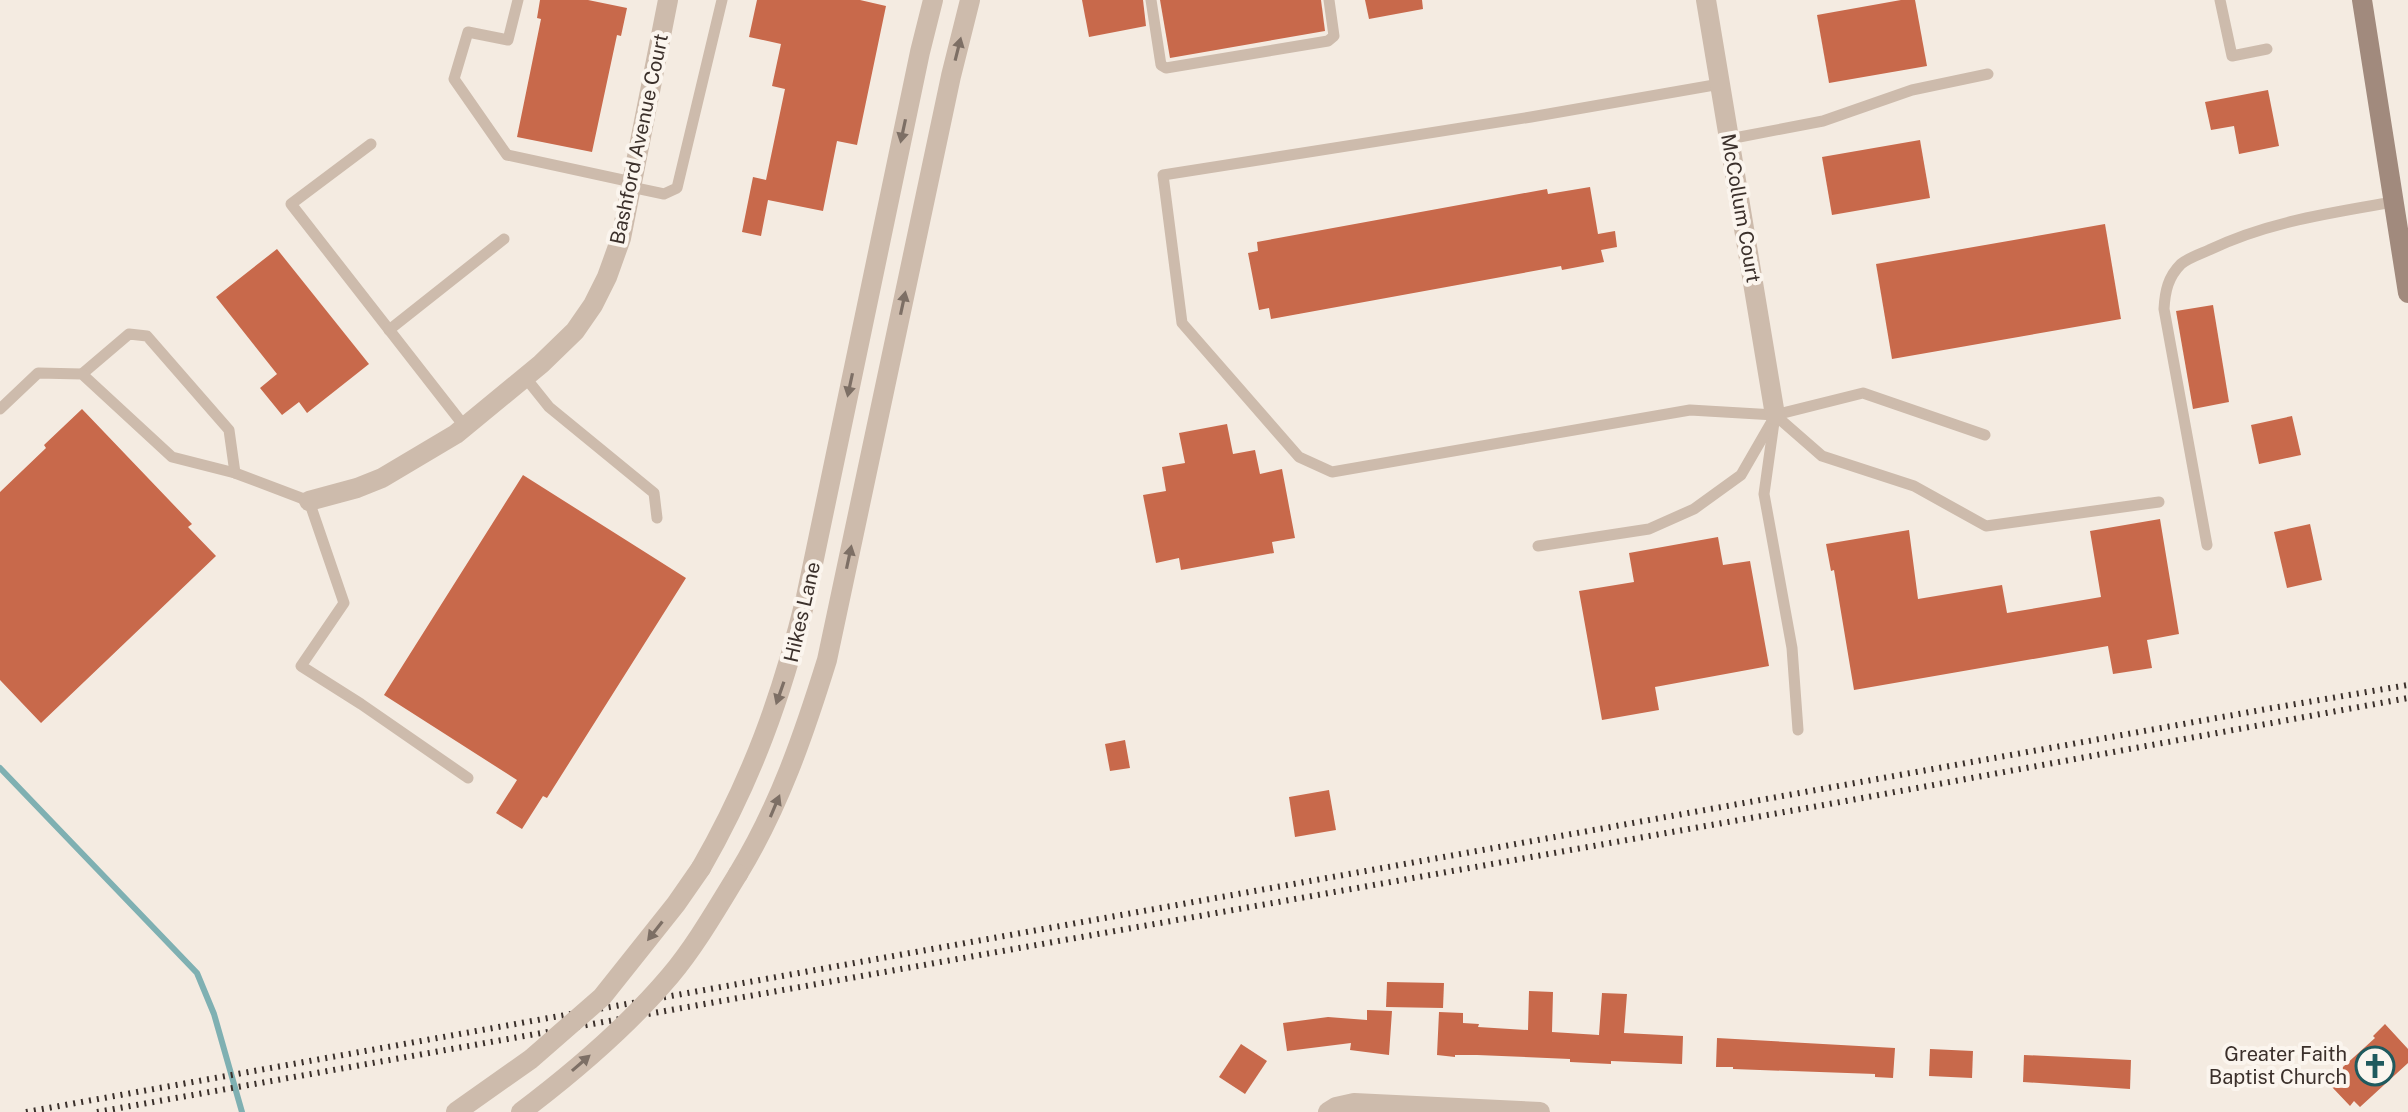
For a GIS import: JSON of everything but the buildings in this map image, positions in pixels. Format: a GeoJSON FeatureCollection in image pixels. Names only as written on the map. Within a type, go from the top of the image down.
{"type":"FeatureCollection","features":[{"type":"Feature","properties":{"kind":"main road"},"geometry":{"type":"LineString","coordinates":[[2362,0],[2408,293]]}},
{"type":"Feature","properties":{"kind":"street","name":"Bashford Avenue Court"},"geometry":{"type":"LineString","coordinates":[[309,501],[357,488],[414,461],[465,427],[575,331],[607,277],[621,238],[668,0]]}},
{"type":"Feature","properties":{"kind":"street","name":"Hikes Lane"},"geometry":{"type":"LineString","coordinates":[[456,1112],[531,1059],[602,997],[701,868],[749,777],[791,661],[933,0]]}},
{"type":"Feature","properties":{"kind":"street","name":"Hikes Lane"},"geometry":{"type":"LineString","coordinates":[[521,1112],[617,1031],[671,975],[761,837],[780,795],[827,660],[951,76],[970,0]]}},
{"type":"Feature","properties":{"kind":"street","name":"McCollum Court"},"geometry":{"type":"LineString","coordinates":[[1706,0],[1775,415]]}},
{"type":"Feature","properties":{"kind":"street"},"geometry":{"type":"LineString","coordinates":[[1328,1112],[1354,1103],[1540,1112]]}},
{"type":"Feature","properties":{"kind":"lane"},"geometry":{"type":"LineString","coordinates":[[518,0],[508,40],[468,32],[454,79],[507,155],[664,194],[677,188],[722,0]]}},
{"type":"Feature","properties":{"kind":"lane"},"geometry":{"type":"LineString","coordinates":[[1151,0],[1161,65],[1166,68],[1328,41],[1335,31],[1329,0]]}},
{"type":"Feature","properties":{"kind":"lane"},"geometry":{"type":"LineString","coordinates":[[2220,0],[2232,56],[2267,49]]}},
{"type":"Feature","properties":{"kind":"lane"},"geometry":{"type":"LineString","coordinates":[[1729,139],[1823,121],[1912,90],[1988,74]]}},
{"type":"Feature","properties":{"kind":"lane"},"geometry":{"type":"LineString","coordinates":[[1720,84],[1163,175],[1182,323],[1299,457],[1332,472],[1690,410],[1775,415],[1863,393],[1985,435]]}},
{"type":"Feature","properties":{"kind":"lane"},"geometry":{"type":"LineString","coordinates":[[371,144],[291,204],[465,427]]}},
{"type":"Feature","properties":{"kind":"lane"},"geometry":{"type":"LineString","coordinates":[[2207,545],[2164,309],[2168,281],[2183,262],[2238,236],[2302,218],[2393,202]]}},
{"type":"Feature","properties":{"kind":"lane"},"geometry":{"type":"LineString","coordinates":[[389,330],[504,239]]}},
{"type":"Feature","properties":{"kind":"lane"},"geometry":{"type":"LineString","coordinates":[[82,374],[129,334],[147,336],[229,430],[235,473]]}},
{"type":"Feature","properties":{"kind":"lane"},"geometry":{"type":"LineString","coordinates":[[0,409],[38,373],[82,374],[172,457],[235,473],[309,501],[344,603],[301,666],[468,778]]}},
{"type":"Feature","properties":{"kind":"lane"},"geometry":{"type":"LineString","coordinates":[[525,377],[549,407],[646,484],[654,493],[657,518]]}},
{"type":"Feature","properties":{"kind":"lane"},"geometry":{"type":"LineString","coordinates":[[1775,415],[1822,456],[1914,486],[1986,526],[2159,502]]}},
{"type":"Feature","properties":{"kind":"lane"},"geometry":{"type":"LineString","coordinates":[[1538,546],[1649,529],[1694,509],[1741,475],[1775,415]]}},
{"type":"Feature","properties":{"kind":"lane"},"geometry":{"type":"LineString","coordinates":[[1775,415],[1764,494],[1792,648],[1798,730]]}},
{"type":"Feature","properties":{"kind":"waterway"},"geometry":{"type":"LineString","coordinates":[[0,768],[197,973],[214,1014],[242,1112]]}},
{"type":"Feature","properties":{"kind":"railway"},"geometry":{"type":"LineString","coordinates":[[26,1112],[2408,685]]}},
{"type":"Feature","properties":{"kind":"railway"},"geometry":{"type":"LineString","coordinates":[[97,1112],[2408,698]]}},
{"type":"Feature","properties":{"kind":"place","name":"Greater Faith Baptist Church"},"geometry":{"type":"Point","coordinates":[2375,1066]}}]}
